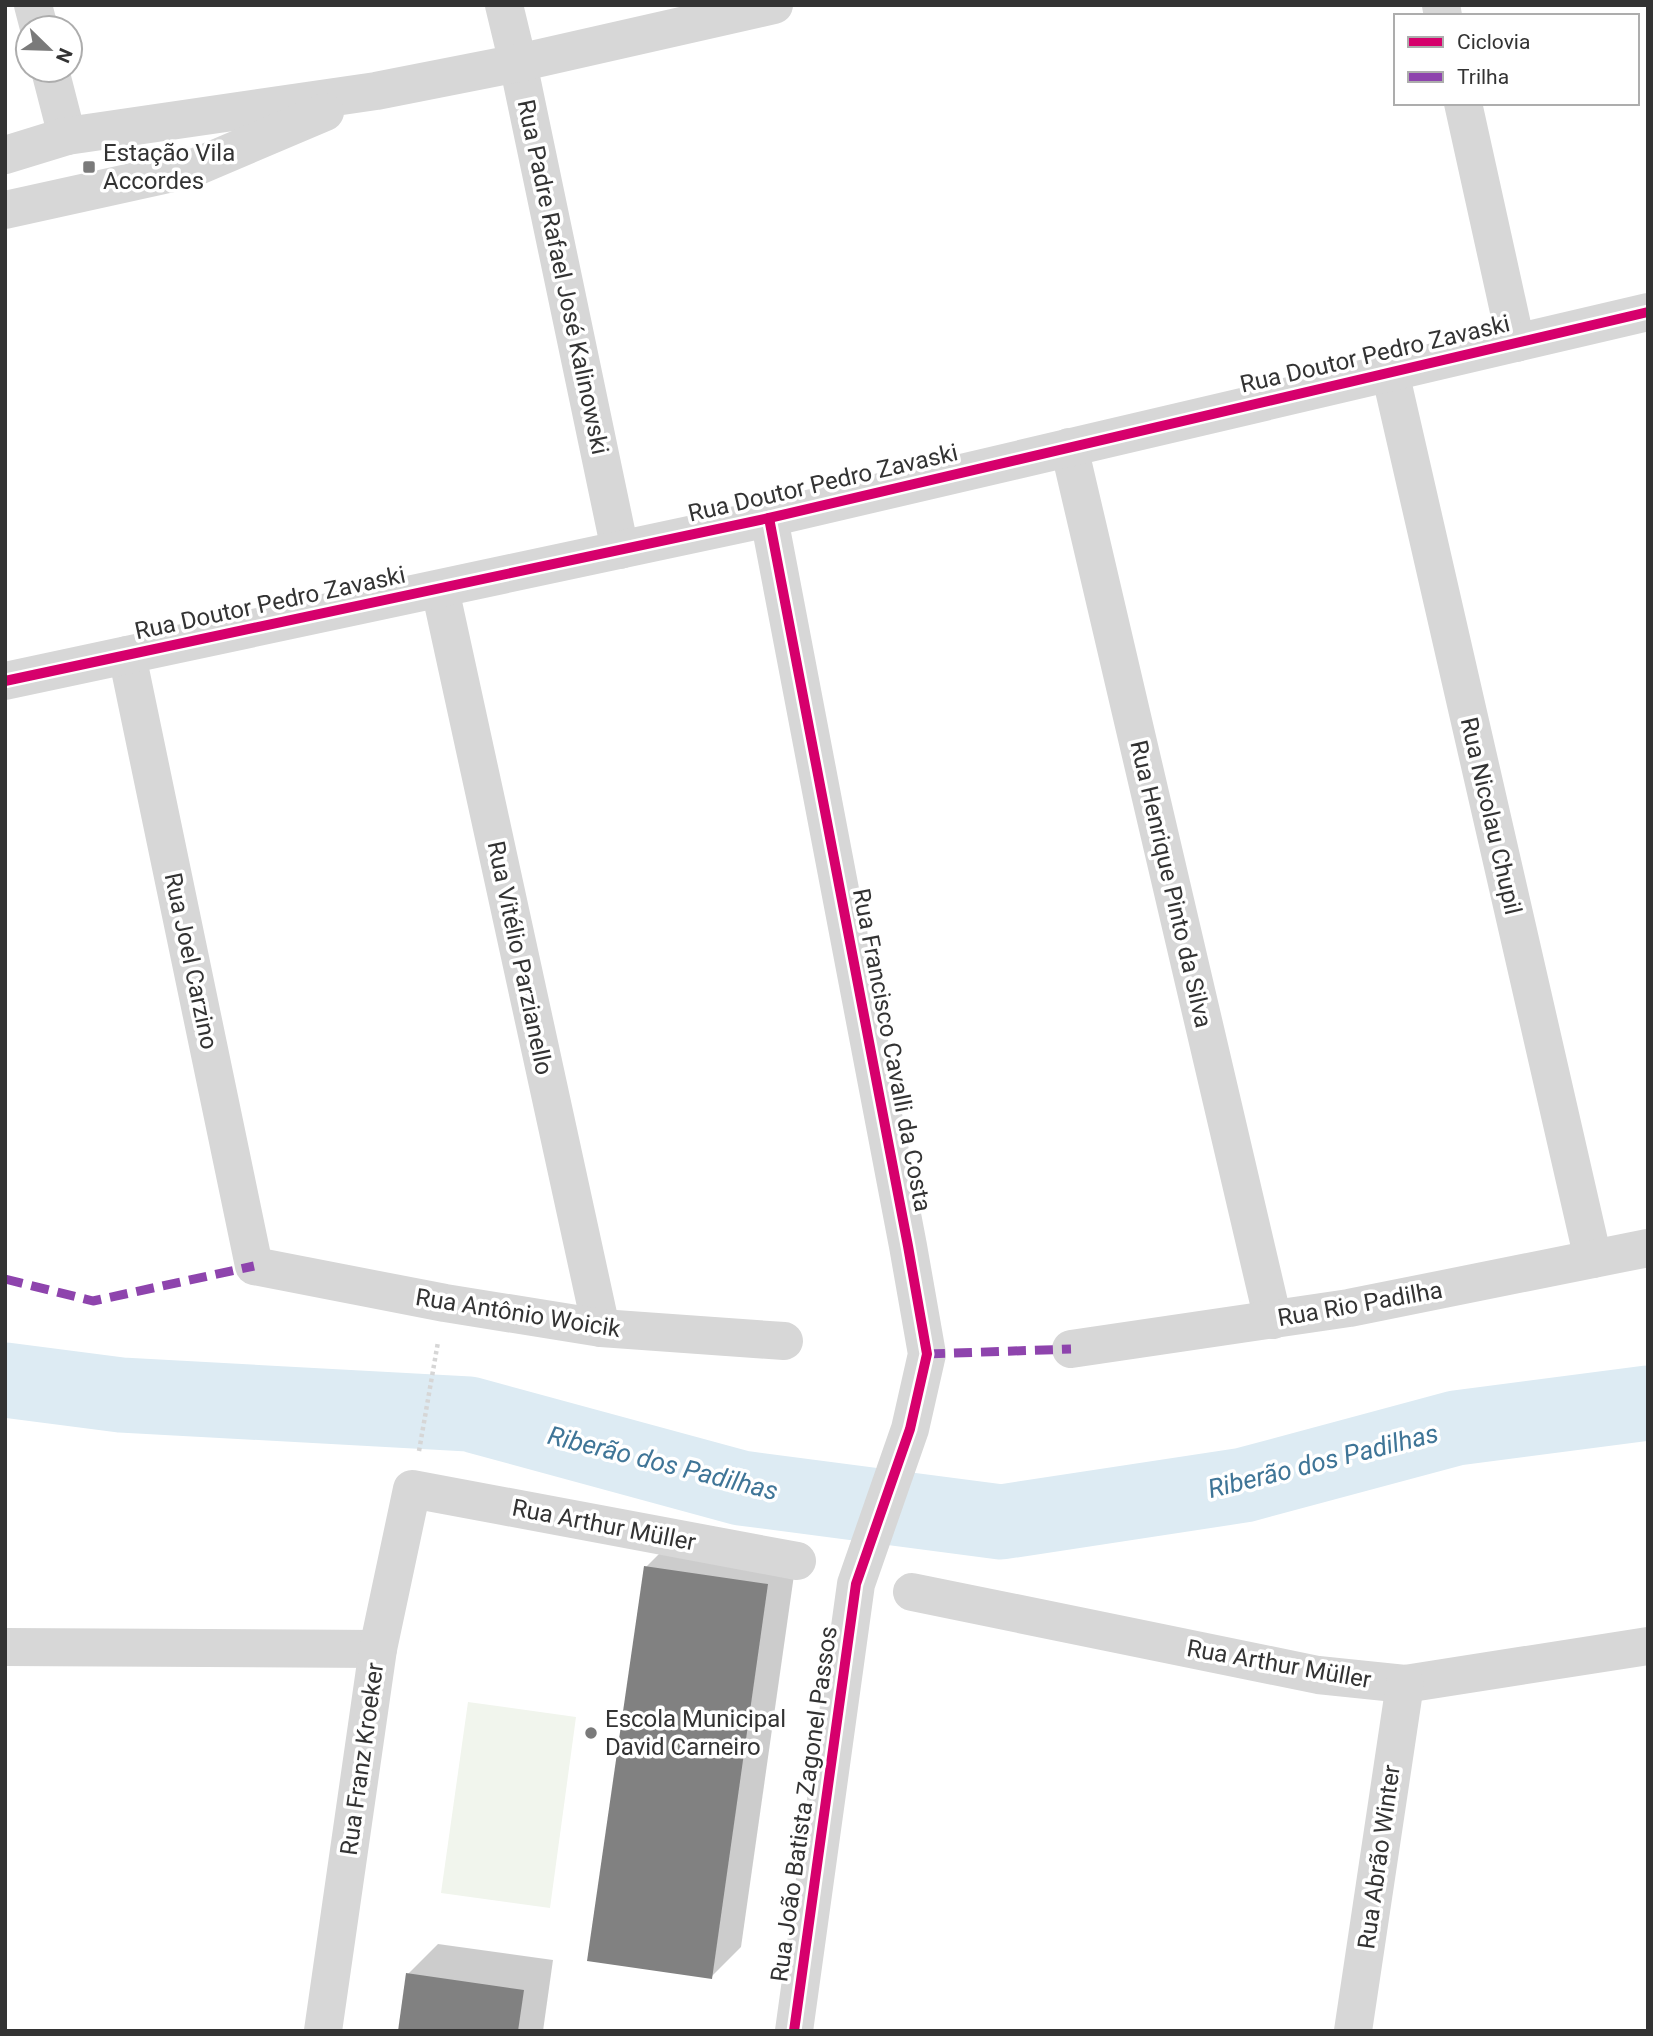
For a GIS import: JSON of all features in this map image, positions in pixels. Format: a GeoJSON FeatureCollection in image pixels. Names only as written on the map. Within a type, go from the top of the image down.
{"type":"FeatureCollection","features":[{"type":"Feature","properties":{"kind":"street","name":"Rua Padre Rafael José Kalinowski"},"geometry":{"type":"LineString","coordinates":[[504,5],[621,550]]}},
{"type":"Feature","properties":{"kind":"street"},"geometry":{"type":"LineString","coordinates":[[5,155],[67,136],[376,91],[518,63],[774,5]]}},
{"type":"Feature","properties":{"kind":"street"},"geometry":{"type":"LineString","coordinates":[[54,84],[67,136]]}},
{"type":"Feature","properties":{"kind":"street"},"geometry":{"type":"LineString","coordinates":[[5,210],[191,169],[376,91]]}},
{"type":"Feature","properties":{"kind":"street"},"geometry":{"type":"LineString","coordinates":[[1463,105],[1517,343]]}},
{"type":"Feature","properties":{"kind":"street","name":"Rua Doutor Pedro Zavaski"},"geometry":{"type":"LineString","coordinates":[[5,681],[769,518],[1648,312]]}},
{"type":"Feature","properties":{"kind":"street","name":"Rua Nicolau Chupil"},"geometry":{"type":"LineString","coordinates":[[1390,372],[1593,1259]]}},
{"type":"Feature","properties":{"kind":"street","name":"Rua Henrique Pinto da Silva"},"geometry":{"type":"LineString","coordinates":[[1069,447],[1273,1320]]}},
{"type":"Feature","properties":{"kind":"street","name":"Rua Francisco Cavalli da Costa"},"geometry":{"type":"LineString","coordinates":[[769,518],[927,1354],[911,1429],[860,1575]]}},
{"type":"Feature","properties":{"kind":"street","name":"Rua Vitélio Parzianello"},"geometry":{"type":"LineString","coordinates":[[440,589],[601,1328]]}},
{"type":"Feature","properties":{"kind":"street","name":"Rua Joel Carzino"},"geometry":{"type":"LineString","coordinates":[[127,655],[254,1266]]}},
{"type":"Feature","properties":{"kind":"street","name":"Rua Rio Padilha"},"geometry":{"type":"LineString","coordinates":[[1071,1349],[1349,1308],[1648,1248]]}},
{"type":"Feature","properties":{"kind":"street","name":"Rua Antônio Woicik"},"geometry":{"type":"LineString","coordinates":[[254,1266],[444,1304],[601,1328],[784,1341]]}},
{"type":"Feature","properties":{"kind":"street","name":"Rua Arthur Müller"},"geometry":{"type":"LineString","coordinates":[[414,1475],[797,1561]]}},
{"type":"Feature","properties":{"kind":"street","name":"Rua Franz Kroeker"},"geometry":{"type":"LineString","coordinates":[[323,2031],[378,1649],[414,1475]]}},
{"type":"Feature","properties":{"kind":"street","name":"Rua João Batista Zagonel Passos"},"geometry":{"type":"LineString","coordinates":[[794,2031],[860,1575]]}},
{"type":"Feature","properties":{"kind":"street","name":"Rua Arthur Müller"},"geometry":{"type":"LineString","coordinates":[[912,1592],[1318,1675],[1405,1684],[1648,1646]]}},
{"type":"Feature","properties":{"kind":"street"},"geometry":{"type":"LineString","coordinates":[[5,1647],[378,1649]]}},
{"type":"Feature","properties":{"kind":"street","name":"Rua Abrão Winter"},"geometry":{"type":"LineString","coordinates":[[1353,2031],[1405,1684]]}},
{"type":"Feature","properties":{"kind":"path"},"geometry":{"type":"LineString","coordinates":[[414,1475],[437,1346]]}},
{"type":"Feature","properties":{"kind":"shaded area"},"geometry":{"type":"Polygon","coordinates":[[[468,1702],[576,1717],[550,1908],[441,1893],[468,1702]]]}},
{"type":"Feature","properties":{"kind":"building"},"geometry":{"type":"Polygon","coordinates":[[[644,1566],[768,1584],[712,1979],[587,1961],[644,1566]]]}},
{"type":"Feature","properties":{"kind":"building"},"geometry":{"type":"Polygon","coordinates":[[[406,1973],[524,1990],[518,2031],[398,2031],[406,1973]]]}},
{"type":"Feature","properties":{"kind":"waterway","name":"Riberão dos Padilhas"},"geometry":{"type":"LineString","coordinates":[[5,1380],[121,1395],[469,1414],[741,1488],[1001,1522],[1244,1485],[1456,1428],[1648,1403]]}},
{"type":"Feature","properties":{"kind":"marked path"},"geometry":{"type":"LineString","coordinates":[[5,1279],[93,1301],[254,1266]]}},
{"type":"Feature","properties":{"kind":"marked path"},"geometry":{"type":"LineString","coordinates":[[927,1354],[1071,1349]]}},
{"type":"Feature","properties":{"kind":"cycle path"},"geometry":{"type":"LineString","coordinates":[[5,681],[769,518],[1648,312]]}},
{"type":"Feature","properties":{"kind":"cycle path"},"geometry":{"type":"LineString","coordinates":[[769,518],[927,1354],[910,1429],[856,1584],[794,2031]]}},
{"type":"Feature","properties":{"kind":"place","name":"Estação Vila Accordes"},"geometry":{"type":"Point","coordinates":[89,167]}},
{"type":"Feature","properties":{"kind":"place","name":"Escola Municipal David Carneiro"},"geometry":{"type":"Point","coordinates":[591,1733]}}]}
